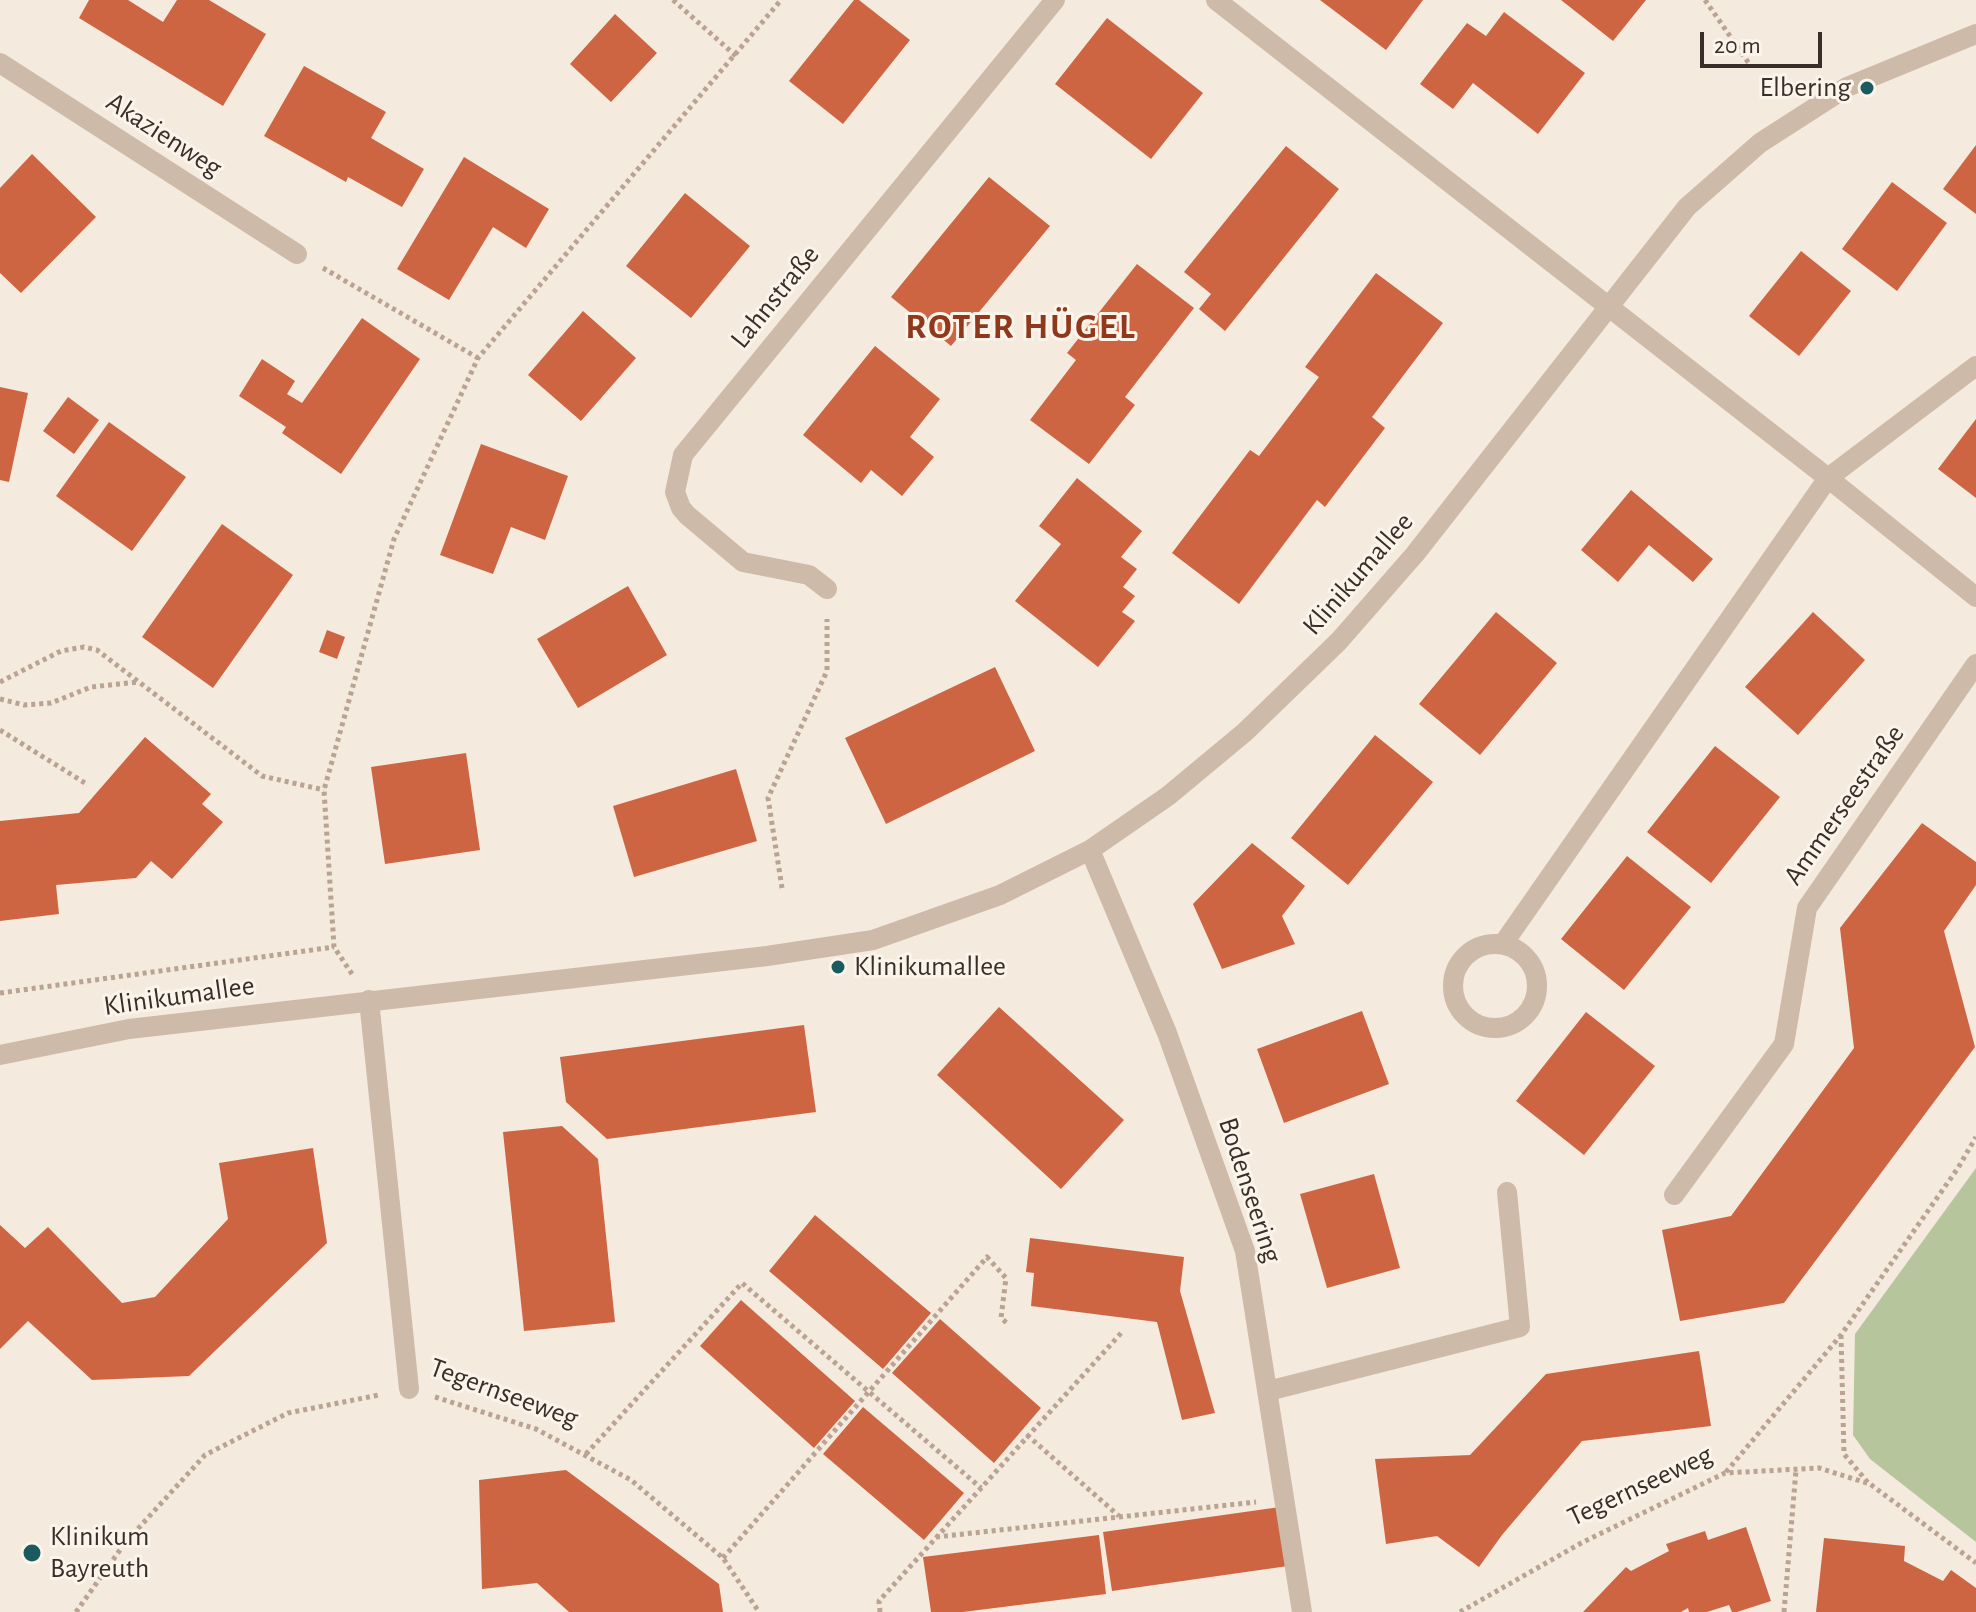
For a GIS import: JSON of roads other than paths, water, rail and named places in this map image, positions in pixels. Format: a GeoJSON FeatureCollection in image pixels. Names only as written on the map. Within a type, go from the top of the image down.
{"type":"FeatureCollection","features":[{"type":"Feature","properties":{"kind":"street","name":"Lahnstraße"},"geometry":{"type":"LineString","coordinates":[[827,589],[809,575],[743,562],[687,515],[675,492],[683,455],[1055,0]]}},
{"type":"Feature","properties":{"kind":"street"},"geometry":{"type":"LineString","coordinates":[[1216,0],[1976,597]]}},
{"type":"Feature","properties":{"kind":"street","name":"Klinikumallee"},"geometry":{"type":"LineString","coordinates":[[0,1055],[129,1029],[767,956],[873,940],[1000,895],[1090,850],[1168,796],[1245,732],[1339,641],[1415,554],[1687,207],[1760,143],[1847,87],[1976,34]]}},
{"type":"Feature","properties":{"kind":"street","name":"Akazienweg"},"geometry":{"type":"LineString","coordinates":[[0,63],[297,254]]}},
{"type":"Feature","properties":{"kind":"street"},"geometry":{"type":"LineString","coordinates":[[1503,944],[1828,478],[1976,366]]}},
{"type":"Feature","properties":{"kind":"street","name":"Ammerseestraße"},"geometry":{"type":"LineString","coordinates":[[1674,1195],[1784,1044],[1807,908],[1976,664]]}},
{"type":"Feature","properties":{"kind":"street","name":"Bodenseering"},"geometry":{"type":"LineString","coordinates":[[1090,850],[1167,1033],[1245,1251],[1302,1612]]}},
{"type":"Feature","properties":{"kind":"street"},"geometry":{"type":"LineString","coordinates":[[1503,944],[1528,959],[1536,973],[1534,1001],[1526,1015],[1515,1023],[1500,1028],[1486,1027],[1473,1023],[1460,1011],[1454,999],[1452,988],[1456,967],[1473,949],[1503,944]]}},
{"type":"Feature","properties":{"kind":"street","name":"Tegernseeweg"},"geometry":{"type":"LineString","coordinates":[[369,1000],[409,1389]]}},
{"type":"Feature","properties":{"kind":"street"},"geometry":{"type":"LineString","coordinates":[[1268,1391],[1520,1327],[1507,1192]]}},
{"type":"Feature","properties":{"kind":"place","name":"Elbering"},"geometry":{"type":"Point","coordinates":[1867,88]}},
{"type":"Feature","properties":{"kind":"place","name":"Klinikumallee"},"geometry":{"type":"Point","coordinates":[838,967]}},
{"type":"Feature","properties":{"kind":"place","name":"Klinikum Bayreuth"},"geometry":{"type":"Point","coordinates":[32,1553]}},
{"type":"Feature","properties":{"kind":"district","name":"ROTER HÜGEL"},"geometry":{"type":"Point","coordinates":[1021,327]}}]}
